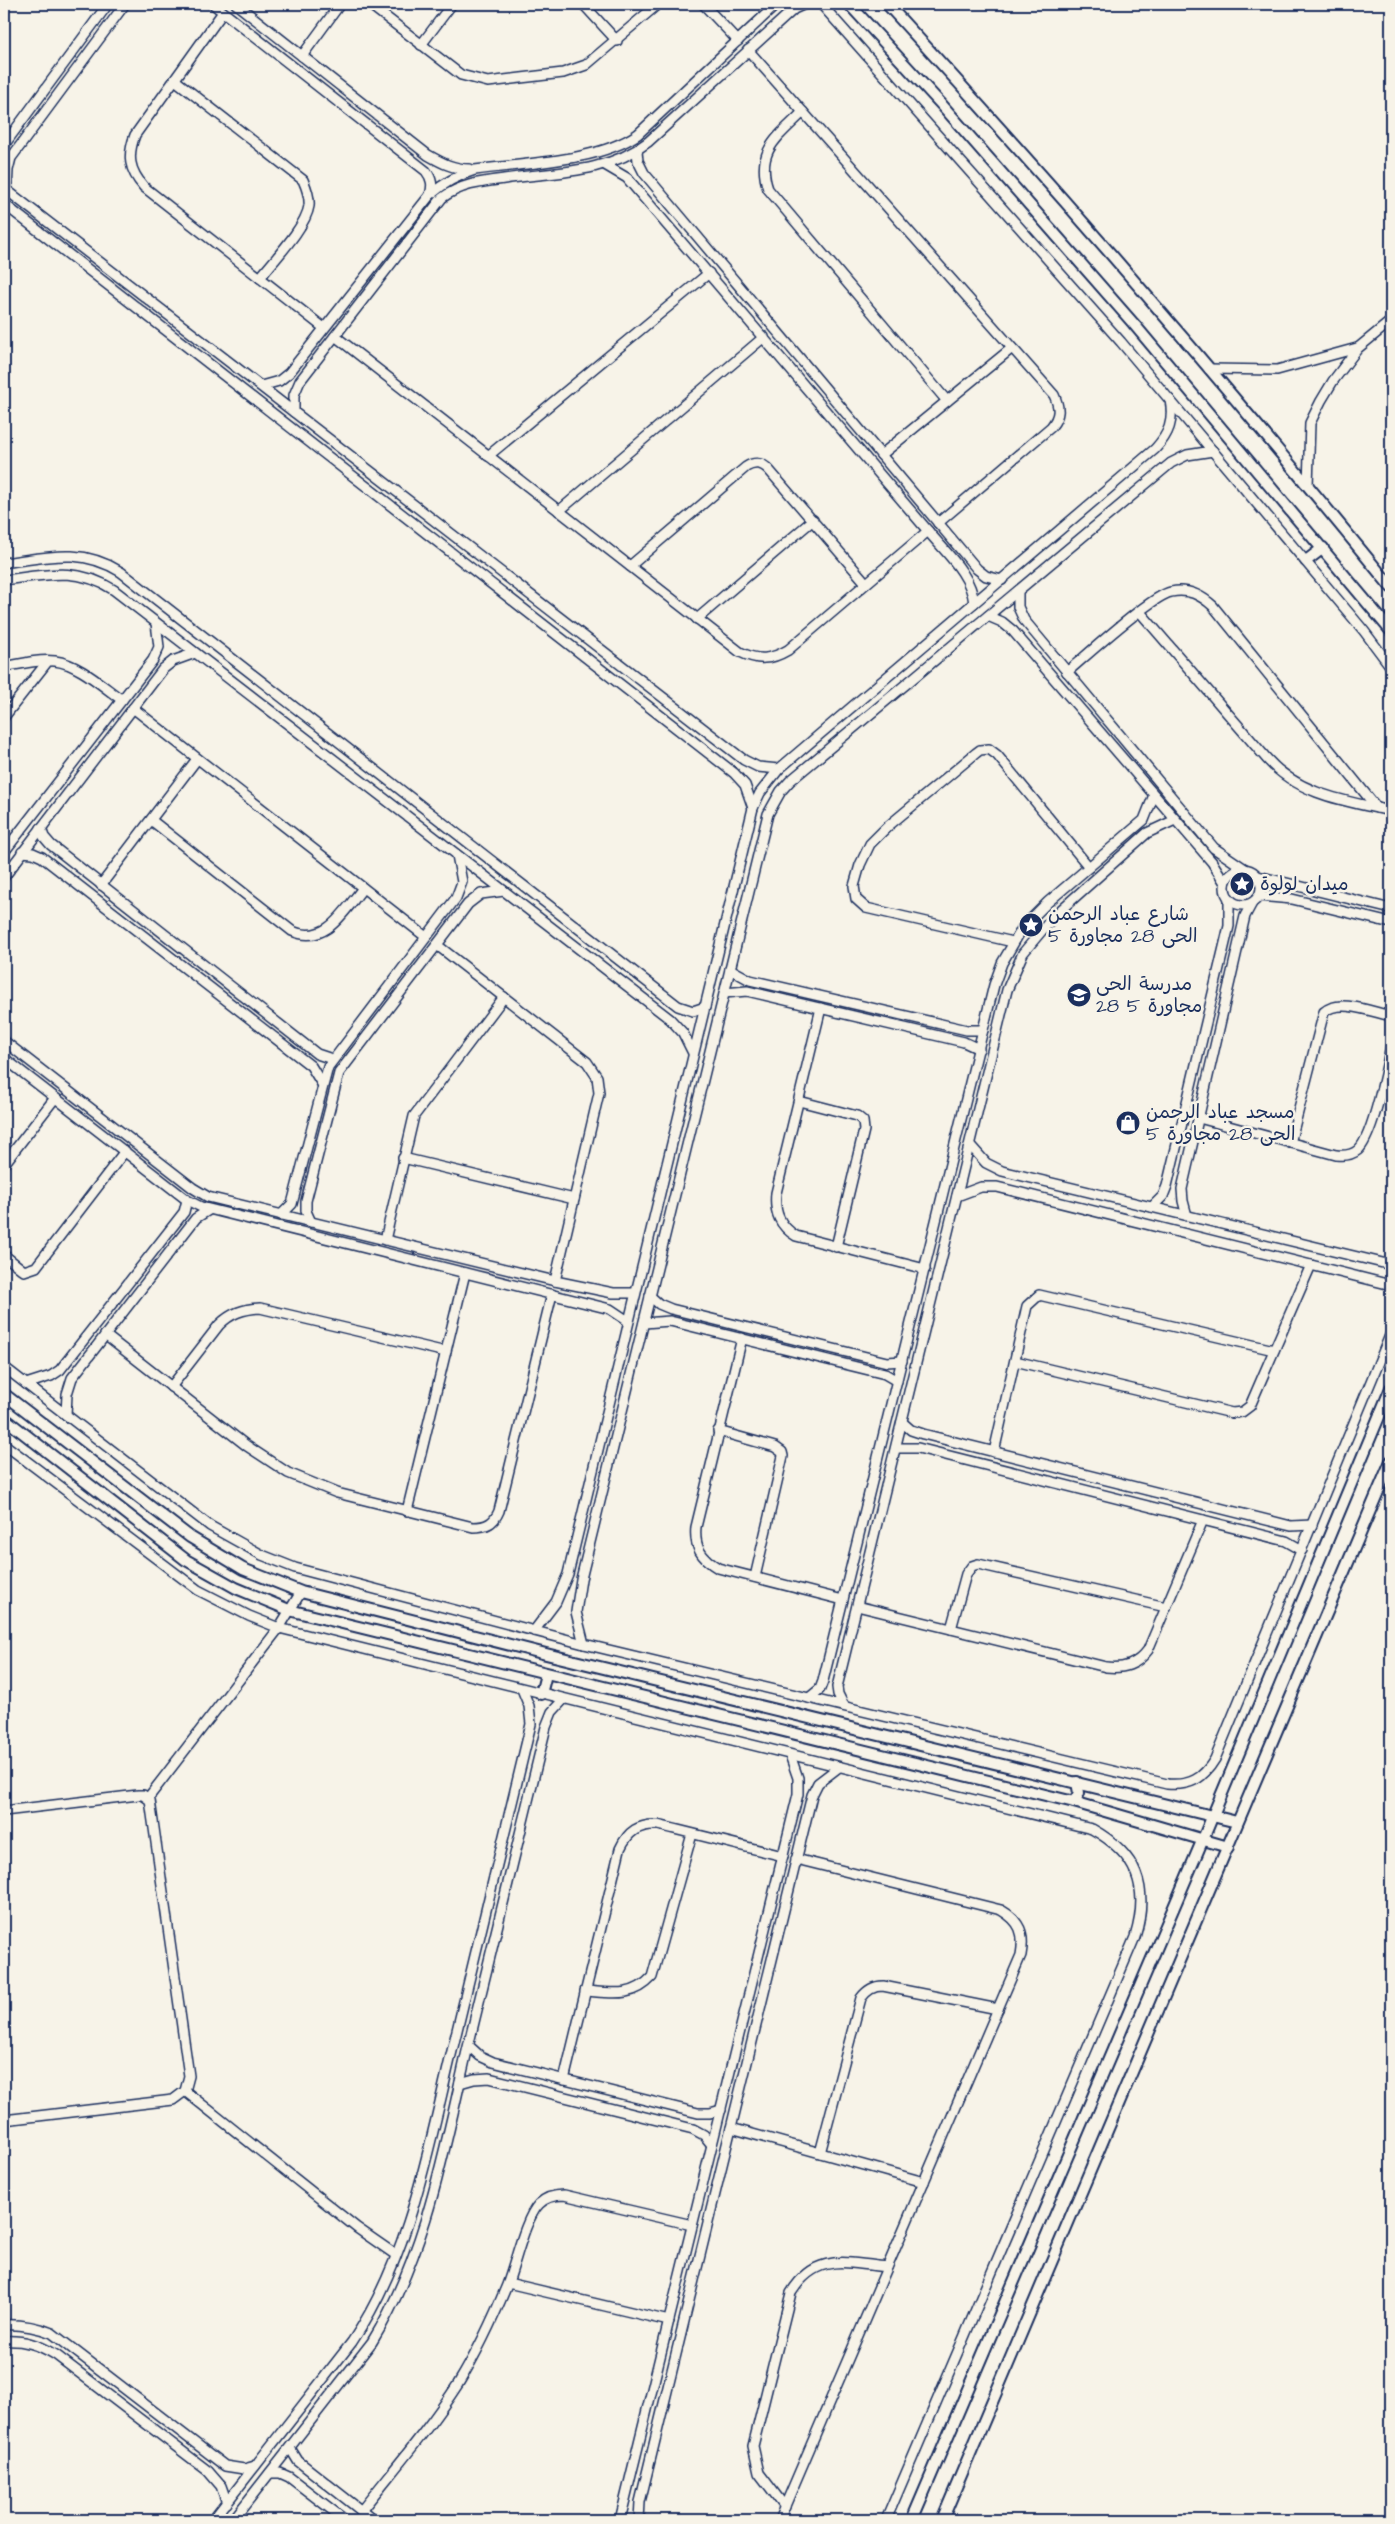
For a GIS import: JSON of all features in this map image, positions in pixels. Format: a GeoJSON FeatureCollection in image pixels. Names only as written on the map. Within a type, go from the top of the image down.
{"type":"FeatureCollection","features":[{"type":"Feature","properties":{"kind":"street"},"geometry":{"type":"LineString","coordinates":[[20,146],[6,141],[108,4]]}},
{"type":"Feature","properties":{"kind":"street"},"geometry":{"type":"LineString","coordinates":[[125,4],[20,146],[9,164],[6,189],[744,760],[758,767],[779,769]]}},
{"type":"Feature","properties":{"kind":"street"},"geometry":{"type":"LineString","coordinates":[[213,4],[426,170],[431,178],[432,187],[430,195]]}},
{"type":"Feature","properties":{"kind":"street"},"geometry":{"type":"LineString","coordinates":[[236,4],[428,155],[442,164],[458,169],[475,170],[594,154],[618,147],[638,134],[656,118],[777,4],[787,15]]}},
{"type":"Feature","properties":{"kind":"street"},"geometry":{"type":"LineString","coordinates":[[302,56],[340,4]]}},
{"type":"Feature","properties":{"kind":"street"},"geometry":{"type":"LineString","coordinates":[[368,4],[460,76],[478,82],[572,71],[592,62],[658,4]]}},
{"type":"Feature","properties":{"kind":"street"},"geometry":{"type":"LineString","coordinates":[[422,45],[452,4]]}},
{"type":"Feature","properties":{"kind":"street"},"geometry":{"type":"LineString","coordinates":[[583,4],[616,41]]}},
{"type":"Feature","properties":{"kind":"street"},"geometry":{"type":"LineString","coordinates":[[703,4],[738,40]]}},
{"type":"Feature","properties":{"kind":"street"},"geometry":{"type":"LineString","coordinates":[[294,412],[294,395],[300,382],[434,207],[452,191],[475,183],[605,165],[637,150],[787,15],[805,4]]}},
{"type":"Feature","properties":{"kind":"street"},"geometry":{"type":"LineString","coordinates":[[821,4],[1170,400],[1364,631],[1391,667]]}},
{"type":"Feature","properties":{"kind":"street"},"geometry":{"type":"LineString","coordinates":[[849,4],[942,104],[1133,322],[1391,631]]}},
{"type":"Feature","properties":{"kind":"street"},"geometry":{"type":"LineString","coordinates":[[887,4],[961,84],[1210,369],[1391,587]]}},
{"type":"Feature","properties":{"kind":"street"},"geometry":{"type":"LineString","coordinates":[[224,12],[135,135],[130,156],[134,176],[144,187],[324,328]]}},
{"type":"Feature","properties":{"kind":"street"},"geometry":{"type":"LineString","coordinates":[[748,50],[1054,395],[1059,412],[1057,420],[938,523]]}},
{"type":"Feature","properties":{"kind":"street"},"geometry":{"type":"LineString","coordinates":[[175,80],[303,180],[309,193],[309,207],[304,221],[260,278]]}},
{"type":"Feature","properties":{"kind":"street"},"geometry":{"type":"LineString","coordinates":[[803,112],[776,139],[768,150],[763,176],[768,189],[947,402]]}},
{"type":"Feature","properties":{"kind":"street"},"geometry":{"type":"LineString","coordinates":[[656,118],[663,127]]}},
{"type":"Feature","properties":{"kind":"street"},"geometry":{"type":"LineString","coordinates":[[637,150],[638,161],[644,173],[977,569],[986,576],[1002,580]]}},
{"type":"Feature","properties":{"kind":"street"},"geometry":{"type":"LineString","coordinates":[[544,161],[545,174]]}},
{"type":"Feature","properties":{"kind":"street"},"geometry":{"type":"LineString","coordinates":[[605,165],[628,178],[928,531],[966,577],[972,588],[974,603]]}},
{"type":"Feature","properties":{"kind":"street"},"geometry":{"type":"LineString","coordinates":[[261,386],[279,381],[289,373],[430,195],[451,180],[475,170]]}},
{"type":"Feature","properties":{"kind":"street"},"geometry":{"type":"LineString","coordinates":[[4,204],[734,773],[745,784],[753,808]]}},
{"type":"Feature","properties":{"kind":"street"},"geometry":{"type":"LineString","coordinates":[[398,235],[407,242]]}},
{"type":"Feature","properties":{"kind":"street"},"geometry":{"type":"LineString","coordinates":[[488,456],[709,273]]}},
{"type":"Feature","properties":{"kind":"street"},"geometry":{"type":"LineString","coordinates":[[134,305],[141,294]]}},
{"type":"Feature","properties":{"kind":"street"},"geometry":{"type":"LineString","coordinates":[[1308,486],[1310,423],[1332,380],[1358,348],[1391,322]]}},
{"type":"Feature","properties":{"kind":"street"},"geometry":{"type":"LineString","coordinates":[[335,336],[697,619],[740,652],[752,658],[764,659],[777,656],[788,650],[928,531]]}},
{"type":"Feature","properties":{"kind":"street"},"geometry":{"type":"LineString","coordinates":[[559,511],[764,337]]}},
{"type":"Feature","properties":{"kind":"street"},"geometry":{"type":"LineString","coordinates":[[882,455],[1012,348]]}},
{"type":"Feature","properties":{"kind":"street"},"geometry":{"type":"LineString","coordinates":[[1210,369],[1277,370],[1358,348]]}},
{"type":"Feature","properties":{"kind":"street"},"geometry":{"type":"LineString","coordinates":[[289,373],[300,382]]}},
{"type":"Feature","properties":{"kind":"street"},"geometry":{"type":"LineString","coordinates":[[534,1631],[556,1602],[568,1574],[753,808],[760,793],[779,769],[1160,444],[1170,430],[1172,420],[1170,400]]}},
{"type":"Feature","properties":{"kind":"street"},"geometry":{"type":"LineString","coordinates":[[584,1644],[576,1612],[578,1592],[768,814],[774,802],[790,781],[1171,463],[1187,455],[1213,451]]}},
{"type":"Feature","properties":{"kind":"street"},"geometry":{"type":"LineString","coordinates":[[630,566],[746,468],[755,463],[766,466],[866,583]]}},
{"type":"Feature","properties":{"kind":"street"},"geometry":{"type":"LineString","coordinates":[[697,619],[813,520]]}},
{"type":"Feature","properties":{"kind":"street"},"geometry":{"type":"LineString","coordinates":[[1306,561],[1323,548]]}},
{"type":"Feature","properties":{"kind":"street"},"geometry":{"type":"LineString","coordinates":[[464,562],[473,551]]}},
{"type":"Feature","properties":{"kind":"street"},"geometry":{"type":"LineString","coordinates":[[4,563],[74,554],[91,557],[122,572],[678,1006],[693,1011],[705,1007]]}},
{"type":"Feature","properties":{"kind":"street"},"geometry":{"type":"LineString","coordinates":[[966,577],[977,569]]}},
{"type":"Feature","properties":{"kind":"street"},"geometry":{"type":"LineString","coordinates":[[4,580],[56,574],[87,576],[114,590],[670,1019],[683,1033],[694,1053]]}},
{"type":"Feature","properties":{"kind":"street"},"geometry":{"type":"LineString","coordinates":[[1018,591],[1020,614],[1214,848],[1258,876],[1391,909]]}},
{"type":"Feature","properties":{"kind":"street"},"geometry":{"type":"LineString","coordinates":[[1067,672],[1159,596],[1170,592],[1182,591],[1204,598],[1213,606],[1377,808]]}},
{"type":"Feature","properties":{"kind":"street"},"geometry":{"type":"LineString","coordinates":[[1140,612],[1284,777],[1316,793],[1391,811]]}},
{"type":"Feature","properties":{"kind":"street"},"geometry":{"type":"LineString","coordinates":[[988,616],[1002,622],[1013,631],[1212,862],[1225,883],[1229,898],[1229,926],[1167,1186],[1163,1196],[1152,1207]]}},
{"type":"Feature","properties":{"kind":"street"},"geometry":{"type":"LineString","coordinates":[[4,852],[157,654],[159,646],[156,623]]}},
{"type":"Feature","properties":{"kind":"street"},"geometry":{"type":"LineString","coordinates":[[4,876],[167,664],[195,653]]}},
{"type":"Feature","properties":{"kind":"street"},"geometry":{"type":"LineString","coordinates":[[4,667],[48,661],[61,662],[75,668],[122,700]]}},
{"type":"Feature","properties":{"kind":"street"},"geometry":{"type":"LineString","coordinates":[[4,717],[48,661]]}},
{"type":"Feature","properties":{"kind":"street"},"geometry":{"type":"LineString","coordinates":[[133,708],[426,937]]}},
{"type":"Feature","properties":{"kind":"street"},"geometry":{"type":"LineString","coordinates":[[844,714],[855,727]]}},
{"type":"Feature","properties":{"kind":"street"},"geometry":{"type":"LineString","coordinates":[[1013,942],[866,908],[860,904],[854,893],[854,886],[860,865],[870,844],[887,827],[976,753],[980,750],[989,749],[997,756],[1089,867]]}},
{"type":"Feature","properties":{"kind":"street"},"geometry":{"type":"LineString","coordinates":[[101,885],[198,759]]}},
{"type":"Feature","properties":{"kind":"street"},"geometry":{"type":"LineString","coordinates":[[809,1698],[822,1685],[997,978],[1013,942],[1035,914],[1144,820],[1154,795]]}},
{"type":"Feature","properties":{"kind":"street"},"geometry":{"type":"LineString","coordinates":[[151,820],[298,934],[314,935],[329,929],[363,888]]}},
{"type":"Feature","properties":{"kind":"street"},"geometry":{"type":"LineString","coordinates":[[844,1706],[838,1694],[838,1687],[1007,990],[1023,954],[1041,929],[1147,834],[1175,820]]}},
{"type":"Feature","properties":{"kind":"street"},"geometry":{"type":"LineString","coordinates":[[41,828],[48,842],[101,885],[317,1054],[332,1059]]}},
{"type":"Feature","properties":{"kind":"street"},"geometry":{"type":"LineString","coordinates":[[22,852],[38,854],[311,1066],[322,1084]]}},
{"type":"Feature","properties":{"kind":"street"},"geometry":{"type":"LineString","coordinates":[[281,1215],[292,1204],[322,1084],[332,1059],[460,890],[462,874],[457,854]]}},
{"type":"Feature","properties":{"kind":"street"},"geometry":{"type":"LineString","coordinates":[[1225,883],[1234,871],[1245,869]]}},
{"type":"Feature","properties":{"kind":"street"},"geometry":{"type":"LineString","coordinates":[[1187,1216],[1182,1201],[1182,1189],[1245,916],[1252,903],[1259,896],[1262,886],[1258,876]]}},
{"type":"Feature","properties":{"kind":"street"},"geometry":{"type":"LineString","coordinates":[[311,1222],[306,1211],[306,1201],[339,1073],[474,898],[489,891],[504,891]]}},
{"type":"Feature","properties":{"kind":"street"},"geometry":{"type":"LineString","coordinates":[[1259,896],[1292,899],[1391,923]]}},
{"type":"Feature","properties":{"kind":"street"},"geometry":{"type":"LineString","coordinates":[[1229,898],[1237,904],[1252,903]]}},
{"type":"Feature","properties":{"kind":"street"},"geometry":{"type":"LineString","coordinates":[[437,945],[587,1062],[597,1077],[599,1093],[555,1281]]}},
{"type":"Feature","properties":{"kind":"street"},"geometry":{"type":"LineString","coordinates":[[730,969],[750,980],[966,1030],[983,1030]]}},
{"type":"Feature","properties":{"kind":"street"},"geometry":{"type":"LineString","coordinates":[[724,994],[747,991],[964,1042],[979,1049]]}},
{"type":"Feature","properties":{"kind":"street"},"geometry":{"type":"LineString","coordinates":[[385,1240],[403,1158],[417,1111],[504,997]]}},
{"type":"Feature","properties":{"kind":"street"},"geometry":{"type":"LineString","coordinates":[[1290,1143],[1324,1012],[1328,1008],[1340,1006],[1391,1016]]}},
{"type":"Feature","properties":{"kind":"street"},"geometry":{"type":"LineString","coordinates":[[821,1008],[776,1193],[776,1214],[781,1223],[796,1236],[924,1270]]}},
{"type":"Feature","properties":{"kind":"street"},"geometry":{"type":"LineString","coordinates":[[4,1041],[200,1193],[216,1199],[555,1281],[604,1292],[635,1294]]}},
{"type":"Feature","properties":{"kind":"street"},"geometry":{"type":"LineString","coordinates":[[1199,1118],[1344,1156],[1357,1151],[1365,1138],[1378,1098],[1391,1045]]}},
{"type":"Feature","properties":{"kind":"street"},"geometry":{"type":"LineString","coordinates":[[4,1058],[187,1200],[209,1210],[601,1306],[617,1312],[628,1321]]}},
{"type":"Feature","properties":{"kind":"street"},"geometry":{"type":"LineString","coordinates":[[4,1163],[55,1098]]}},
{"type":"Feature","properties":{"kind":"street"},"geometry":{"type":"LineString","coordinates":[[799,1101],[857,1116],[861,1118],[864,1126],[836,1246]]}},
{"type":"Feature","properties":{"kind":"street"},"geometry":{"type":"LineString","coordinates":[[88,1124],[96,1113]]}},
{"type":"Feature","properties":{"kind":"street"},"geometry":{"type":"LineString","coordinates":[[970,1145],[986,1163],[1002,1171],[1391,1266]]}},
{"type":"Feature","properties":{"kind":"street"},"geometry":{"type":"LineString","coordinates":[[4,1255],[24,1271],[36,1267],[124,1151]]}},
{"type":"Feature","properties":{"kind":"street"},"geometry":{"type":"LineString","coordinates":[[403,1158],[574,1199]]}},
{"type":"Feature","properties":{"kind":"street"},"geometry":{"type":"LineString","coordinates":[[957,1196],[981,1187],[997,1187],[1391,1285]]}},
{"type":"Feature","properties":{"kind":"street"},"geometry":{"type":"LineString","coordinates":[[26,1384],[52,1376],[60,1370],[184,1212],[187,1200]]}},
{"type":"Feature","properties":{"kind":"street"},"geometry":{"type":"LineString","coordinates":[[657,1204],[672,1207]]}},
{"type":"Feature","properties":{"kind":"street"},"geometry":{"type":"LineString","coordinates":[[66,1415],[70,1383],[196,1218],[209,1210]]}},
{"type":"Feature","properties":{"kind":"street"},"geometry":{"type":"LineString","coordinates":[[1015,1361],[1237,1414],[1250,1406],[1311,1265]]}},
{"type":"Feature","properties":{"kind":"street"},"geometry":{"type":"LineString","coordinates":[[407,1511],[465,1273]]}},
{"type":"Feature","properties":{"kind":"street"},"geometry":{"type":"LineString","coordinates":[[601,1306],[604,1292]]}},
{"type":"Feature","properties":{"kind":"street"},"geometry":{"type":"LineString","coordinates":[[105,1336],[253,1450],[288,1473],[332,1491],[473,1527],[482,1527],[496,1518],[552,1294]]}},
{"type":"Feature","properties":{"kind":"street"},"geometry":{"type":"LineString","coordinates":[[994,1452],[1028,1306],[1034,1297],[1044,1295],[1274,1350]]}},
{"type":"Feature","properties":{"kind":"street"},"geometry":{"type":"LineString","coordinates":[[650,1296],[659,1304],[671,1309],[887,1362],[902,1361]]}},
{"type":"Feature","properties":{"kind":"street"},"geometry":{"type":"LineString","coordinates":[[171,1387],[219,1325],[228,1317],[248,1308],[260,1308],[446,1352]]}},
{"type":"Feature","properties":{"kind":"street"},"geometry":{"type":"LineString","coordinates":[[644,1323],[670,1321],[885,1374],[897,1381]]}},
{"type":"Feature","properties":{"kind":"street"},"geometry":{"type":"LineString","coordinates":[[4,1367],[210,1526],[262,1555],[316,1574],[584,1644],[1167,1784],[1182,1785],[1196,1781],[1208,1772],[1215,1759],[1391,1333]]}},
{"type":"Feature","properties":{"kind":"street"},"geometry":{"type":"LineString","coordinates":[[742,1338],[696,1527],[696,1546],[706,1561],[718,1568],[843,1600]]}},
{"type":"Feature","properties":{"kind":"street"},"geometry":{"type":"LineString","coordinates":[[912,2520],[1203,1839],[1391,1388]]}},
{"type":"Feature","properties":{"kind":"street"},"geometry":{"type":"LineString","coordinates":[[4,1394],[197,1541],[243,1569],[300,1592],[546,1654],[1237,1822]]}},
{"type":"Feature","properties":{"kind":"street"},"geometry":{"type":"LineString","coordinates":[[4,1418],[186,1560],[236,1588],[290,1610],[1074,1802],[1228,1847]]}},
{"type":"Feature","properties":{"kind":"street"},"geometry":{"type":"LineString","coordinates":[[902,1422],[917,1432],[994,1452],[1291,1526],[1312,1525]]}},
{"type":"Feature","properties":{"kind":"street"},"geometry":{"type":"LineString","coordinates":[[718,1432],[775,1447],[782,1452],[782,1460],[755,1577]]}},
{"type":"Feature","properties":{"kind":"street"},"geometry":{"type":"LineString","coordinates":[[4,1444],[198,1590],[249,1616],[279,1628],[522,1690],[1092,1829],[1110,1840],[1126,1855],[1136,1873],[1141,1894],[1141,1916],[1135,1937],[886,2520]]}},
{"type":"Feature","properties":{"kind":"street"},"geometry":{"type":"LineString","coordinates":[[896,1448],[918,1448],[1286,1541],[1302,1550]]}},
{"type":"Feature","properties":{"kind":"street"},"geometry":{"type":"LineString","coordinates":[[942,2520],[1391,1461]]}},
{"type":"Feature","properties":{"kind":"street"},"geometry":{"type":"LineString","coordinates":[[857,1606],[1106,1667],[1124,1667],[1142,1658],[1148,1650],[1203,1520]]}},
{"type":"Feature","properties":{"kind":"street"},"geometry":{"type":"LineString","coordinates":[[951,1629],[966,1574],[972,1566],[978,1564],[1166,1607]]}},
{"type":"Feature","properties":{"kind":"street"},"geometry":{"type":"LineString","coordinates":[[148,1798],[279,1628],[300,1592]]}},
{"type":"Feature","properties":{"kind":"street"},"geometry":{"type":"LineString","coordinates":[[541,1694],[546,1674]]}},
{"type":"Feature","properties":{"kind":"street"},"geometry":{"type":"LineString","coordinates":[[213,2520],[367,2319],[385,2284],[396,2255],[418,2189],[531,1724],[529,1706],[522,1690]]}},
{"type":"Feature","properties":{"kind":"street"},"geometry":{"type":"LineString","coordinates":[[234,2520],[372,2342],[405,2281],[433,2195],[546,1727],[552,1712],[563,1700]]}},
{"type":"Feature","properties":{"kind":"street"},"geometry":{"type":"LineString","coordinates":[[620,2520],[798,1794],[798,1778],[790,1755]]}},
{"type":"Feature","properties":{"kind":"street"},"geometry":{"type":"LineString","coordinates":[[640,2520],[640,2502],[814,1789],[823,1778],[839,1767]]}},
{"type":"Feature","properties":{"kind":"street"},"geometry":{"type":"LineString","coordinates":[[1074,1802],[1079,1792],[1078,1782]]}},
{"type":"Feature","properties":{"kind":"street"},"geometry":{"type":"LineString","coordinates":[[4,1811],[138,1796],[148,1798],[153,1804],[189,2071],[186,2091],[173,2100],[4,2120]]}},
{"type":"Feature","properties":{"kind":"street"},"geometry":{"type":"LineString","coordinates":[[564,2080],[624,1840],[630,1832],[648,1825],[783,1856]]}},
{"type":"Feature","properties":{"kind":"street"},"geometry":{"type":"LineString","coordinates":[[585,1991],[631,1992],[643,1987],[652,1977],[692,1834]]}},
{"type":"Feature","properties":{"kind":"street"},"geometry":{"type":"LineString","coordinates":[[779,2520],[1021,1955],[1024,1941],[1021,1928],[1013,1917],[1001,1910],[796,1860]]}},
{"type":"Feature","properties":{"kind":"street"},"geometry":{"type":"LineString","coordinates":[[820,2153],[861,1998],[865,1993],[876,1986],[883,1986],[998,2009]]}},
{"type":"Feature","properties":{"kind":"street"},"geometry":{"type":"LineString","coordinates":[[469,2046],[480,2056],[493,2062],[698,2113],[710,2113],[720,2110]]}},
{"type":"Feature","properties":{"kind":"street"},"geometry":{"type":"LineString","coordinates":[[460,2083],[482,2078],[508,2083],[693,2129],[704,2135],[712,2144]]}},
{"type":"Feature","properties":{"kind":"street"},"geometry":{"type":"LineString","coordinates":[[186,2091],[343,2217],[396,2255]]}},
{"type":"Feature","properties":{"kind":"street"},"geometry":{"type":"LineString","coordinates":[[731,2128],[924,2182]]}},
{"type":"Feature","properties":{"kind":"street"},"geometry":{"type":"LineString","coordinates":[[361,2511],[427,2428],[458,2383],[485,2334],[508,2283],[535,2208],[541,2202],[556,2195],[564,2195],[692,2225]]}},
{"type":"Feature","properties":{"kind":"street"},"geometry":{"type":"LineString","coordinates":[[785,2507],[759,2472],[753,2446],[791,2292],[800,2278],[812,2268],[828,2263],[887,2267]]}},
{"type":"Feature","properties":{"kind":"street"},"geometry":{"type":"LineString","coordinates":[[508,2283],[668,2321]]}},
{"type":"Feature","properties":{"kind":"street"},"geometry":{"type":"LineString","coordinates":[[4,2325],[17,2324],[52,2333],[225,2466],[244,2469],[256,2466]]}},
{"type":"Feature","properties":{"kind":"street"},"geometry":{"type":"LineString","coordinates":[[4,2340],[21,2340],[39,2345],[56,2355],[215,2478],[225,2494],[226,2503]]}},
{"type":"Feature","properties":{"kind":"street"},"geometry":{"type":"LineString","coordinates":[[190,2457],[198,2445]]}},
{"type":"Feature","properties":{"kind":"street"},"geometry":{"type":"LineString","coordinates":[[290,2448],[298,2461],[373,2520]]}},
{"type":"Feature","properties":{"kind":"street"},"geometry":{"type":"LineString","coordinates":[[270,2473],[280,2473],[289,2477],[345,2520]]}},
{"type":"Feature","properties":{"kind":"place","name":"ميدان لولوة"},"geometry":{"type":"Point","coordinates":[1242,884]}},
{"type":"Feature","properties":{"kind":"place","name":"شارع عباد الرحمن الحى 28 مجاورة 5"},"geometry":{"type":"Point","coordinates":[1031,925]}},
{"type":"Feature","properties":{"kind":"place","name":"مدرسة الحى 28 مجاورة 5"},"geometry":{"type":"Point","coordinates":[1079,995]}},
{"type":"Feature","properties":{"kind":"place","name":"مسجد عباد الرحمن الحى 28 مجاورة 5"},"geometry":{"type":"Point","coordinates":[1128,1123]}}]}
